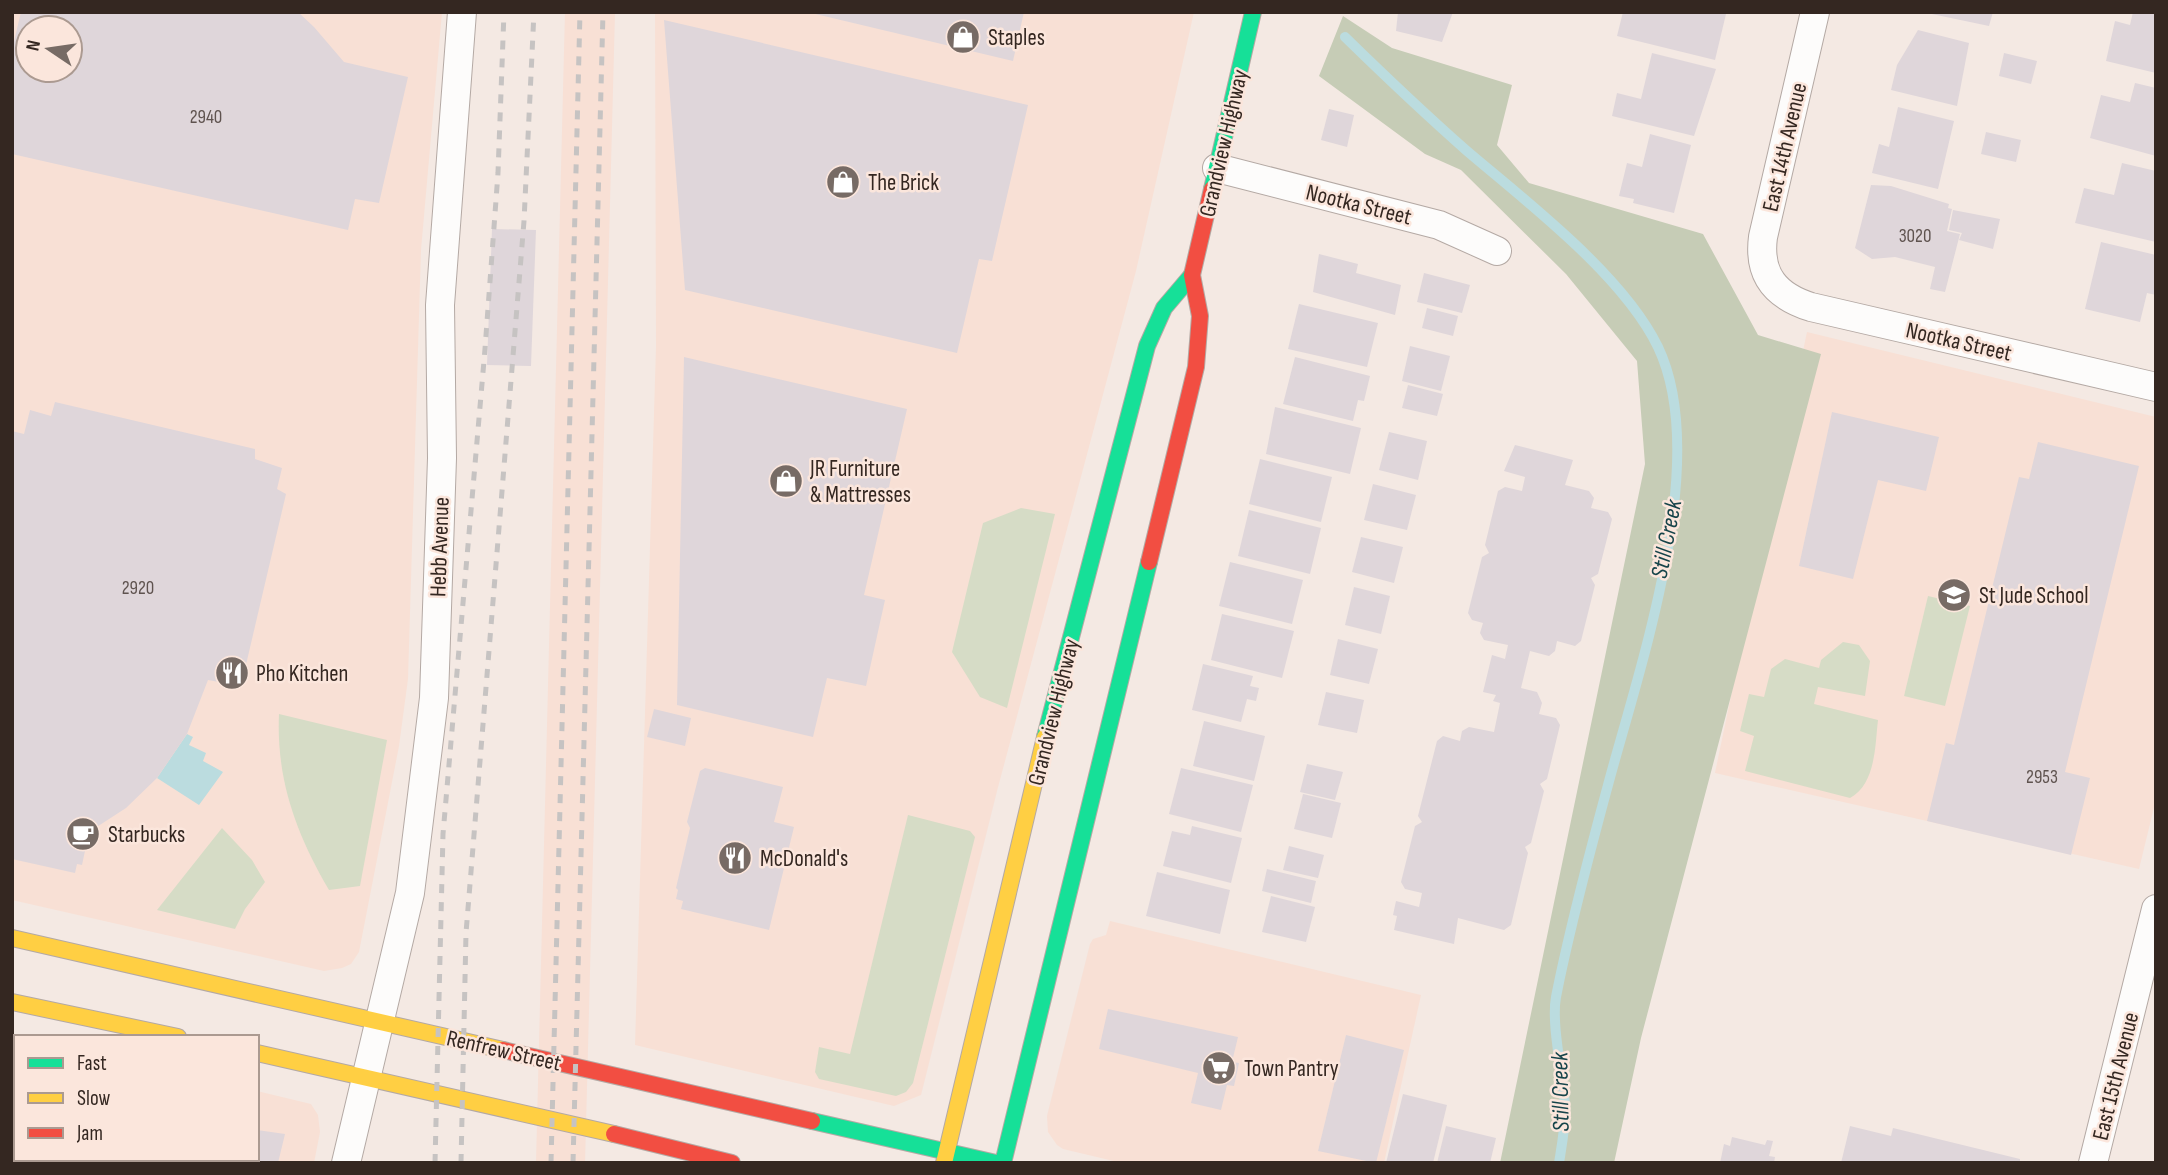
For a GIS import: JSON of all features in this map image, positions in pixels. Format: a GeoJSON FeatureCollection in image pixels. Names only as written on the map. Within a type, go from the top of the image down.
{"type":"FeatureCollection","features":[{"type":"Feature","properties":{"kind":"main road","name":"Grandview Highway"},"geometry":{"type":"LineString","coordinates":[[1003,1163],[1196,367],[1200,316],[1192,275],[1253,12]]}},
{"type":"Feature","properties":{"kind":"main road","name":"Grandview Highway"},"geometry":{"type":"LineString","coordinates":[[945,1157],[1042,750],[1129,407],[1147,346],[1164,307],[1192,275]]}},
{"type":"Feature","properties":{"kind":"main road","name":"Renfrew Street"},"geometry":{"type":"LineString","coordinates":[[12,938],[380,1022],[945,1157],[996,1163]]}},
{"type":"Feature","properties":{"kind":"main road"},"geometry":{"type":"LineString","coordinates":[[12,1002],[168,1035]]}},
{"type":"Feature","properties":{"kind":"main road"},"geometry":{"type":"LineString","coordinates":[[259,1053],[732,1163]]}},
{"type":"Feature","properties":{"kind":"street","name":"Hebb Avenue"},"geometry":{"type":"LineString","coordinates":[[346,1163],[410,893],[434,698],[442,458],[440,305],[462,12]]}},
{"type":"Feature","properties":{"kind":"street","name":"East 14th Avenue"},"geometry":{"type":"LineString","coordinates":[[1769,280],[1761,254],[1763,237],[1815,12]]}},
{"type":"Feature","properties":{"kind":"street","name":"Nootka Street"},"geometry":{"type":"LineString","coordinates":[[1217,168],[1439,225],[1497,251]]}},
{"type":"Feature","properties":{"kind":"street","name":"Nootka Street"},"geometry":{"type":"LineString","coordinates":[[1769,280],[1784,295],[1811,307],[2156,387]]}},
{"type":"Feature","properties":{"kind":"street","name":"East 15th Avenue"},"geometry":{"type":"LineString","coordinates":[[2093,1163],[2156,909]]}},
{"type":"Feature","properties":{"kind":"shaded area"},"geometry":{"type":"Polygon","coordinates":[[[12,12],[442,12],[421,250],[408,679],[399,746],[359,952],[351,964],[324,971],[12,900],[12,12]]]}},
{"type":"Feature","properties":{"kind":"shaded area"},"geometry":{"type":"Polygon","coordinates":[[[565,12],[615,12],[585,1163],[536,1163],[565,12]]]}},
{"type":"Feature","properties":{"kind":"shaded area"},"geometry":{"type":"Polygon","coordinates":[[[655,12],[1194,12],[1136,271],[997,791],[921,1095],[894,1106],[635,1045],[656,347],[655,12]]]}},
{"type":"Feature","properties":{"kind":"shaded area","name":"St Jude School"},"geometry":{"type":"Polygon","coordinates":[[[1807,332],[2156,417],[2156,799],[2139,869],[1715,773],[1807,332]]]}},
{"type":"Feature","properties":{"kind":"shaded area"},"geometry":{"type":"Polygon","coordinates":[[[1110,921],[1421,995],[1384,1163],[1122,1163],[1063,1149],[1057,1145],[1048,1132],[1047,1116],[1090,944],[1093,939],[1106,935],[1110,921]]]}},
{"type":"Feature","properties":{"kind":"shaded area"},"geometry":{"type":"Polygon","coordinates":[[[12,1034],[16,1035],[14,1161],[21,1163],[12,1163],[12,1034]]]}},
{"type":"Feature","properties":{"kind":"shaded area"},"geometry":{"type":"Polygon","coordinates":[[[259,1091],[311,1104],[318,1115],[320,1132],[314,1163],[53,1163],[259,1161],[259,1091]]]}},
{"type":"Feature","properties":{"kind":"green space"},"geometry":{"type":"Polygon","coordinates":[[[1343,16],[1392,48],[1512,85],[1497,145],[1529,183],[1703,234],[1758,335],[1821,354],[1641,1038],[1614,1163],[1500,1163],[1645,464],[1637,361],[1566,274],[1461,170],[1425,154],[1319,76],[1343,16]]]}},
{"type":"Feature","properties":{"kind":"green space"},"geometry":{"type":"Polygon","coordinates":[[[1021,508],[1055,514],[1007,708],[980,697],[952,652],[983,523],[1021,508]]]}},
{"type":"Feature","properties":{"kind":"green space"},"geometry":{"type":"Polygon","coordinates":[[[1928,596],[1970,606],[1945,706],[1904,696],[1928,596]]]}},
{"type":"Feature","properties":{"kind":"green space"},"geometry":{"type":"Polygon","coordinates":[[[1843,642],[1859,645],[1870,661],[1865,696],[1818,687],[1814,704],[1878,720],[1873,763],[1859,792],[1850,798],[1745,771],[1754,736],[1740,731],[1749,694],[1764,697],[1771,669],[1785,659],[1819,668],[1821,660],[1843,642]]]}},
{"type":"Feature","properties":{"kind":"green space"},"geometry":{"type":"Polygon","coordinates":[[[279,714],[387,740],[360,886],[329,890],[307,848],[290,805],[285,783],[279,714]]]}},
{"type":"Feature","properties":{"kind":"green space"},"geometry":{"type":"Polygon","coordinates":[[[908,815],[970,831],[975,837],[913,1083],[906,1092],[896,1096],[819,1079],[815,1072],[819,1047],[850,1054],[908,815]]]}},
{"type":"Feature","properties":{"kind":"green space"},"geometry":{"type":"Polygon","coordinates":[[[222,828],[252,860],[265,882],[245,909],[235,929],[157,910],[222,828]]]}},
{"type":"Feature","properties":{"kind":"water"},"geometry":{"type":"Polygon","coordinates":[[[187,734],[193,737],[189,745],[206,753],[203,761],[223,772],[199,805],[157,778],[187,734]]]}},
{"type":"Feature","properties":{"kind":"building"},"geometry":{"type":"Polygon","coordinates":[[[21,12],[298,12],[344,62],[408,77],[379,203],[355,199],[348,230],[12,154],[14,42],[14,84],[84,84],[84,14],[21,12]]]}},
{"type":"Feature","properties":{"kind":"building","name":"Staples"},"geometry":{"type":"Polygon","coordinates":[[[807,12],[1024,12],[1013,61],[807,12]]]}},
{"type":"Feature","properties":{"kind":"building"},"geometry":{"type":"Polygon","coordinates":[[[1398,12],[1453,12],[1442,42],[1396,31],[1398,12]]]}},
{"type":"Feature","properties":{"kind":"building"},"geometry":{"type":"Polygon","coordinates":[[[1623,12],[1726,14],[1715,60],[1617,36],[1623,12]]]}},
{"type":"Feature","properties":{"kind":"building"},"geometry":{"type":"Polygon","coordinates":[[[1927,12],[1993,12],[1989,26],[1927,13],[1927,12]]]}},
{"type":"Feature","properties":{"kind":"building"},"geometry":{"type":"Polygon","coordinates":[[[2133,12],[2156,12],[2156,73],[2106,61],[2115,21],[2130,25],[2133,12]]]}},
{"type":"Feature","properties":{"kind":"building","name":"The Brick"},"geometry":{"type":"Polygon","coordinates":[[[664,20],[1028,105],[992,261],[979,259],[957,353],[685,290],[664,20]]]}},
{"type":"Feature","properties":{"kind":"building"},"geometry":{"type":"Polygon","coordinates":[[[1918,30],[1969,43],[1957,106],[1891,90],[1897,65],[1918,30]]]}},
{"type":"Feature","properties":{"kind":"building"},"geometry":{"type":"Polygon","coordinates":[[[1652,53],[1716,69],[1694,136],[1612,116],[1617,93],[1641,99],[1652,53]]]}},
{"type":"Feature","properties":{"kind":"building"},"geometry":{"type":"Polygon","coordinates":[[[2004,53],[2037,61],[2031,84],[1999,76],[2004,53]]]}},
{"type":"Feature","properties":{"kind":"building"},"geometry":{"type":"Polygon","coordinates":[[[2135,83],[2156,88],[2156,156],[2090,138],[2101,95],[2130,102],[2135,83]]]}},
{"type":"Feature","properties":{"kind":"building"},"geometry":{"type":"Polygon","coordinates":[[[1898,107],[1954,121],[1938,189],[1872,173],[1879,144],[1889,147],[1898,107]]]}},
{"type":"Feature","properties":{"kind":"building"},"geometry":{"type":"Polygon","coordinates":[[[1329,109],[1354,115],[1347,147],[1321,140],[1329,109]]]}},
{"type":"Feature","properties":{"kind":"building"},"geometry":{"type":"Polygon","coordinates":[[[1986,132],[2021,140],[2016,162],[1981,154],[1986,132]]]}},
{"type":"Feature","properties":{"kind":"building"},"geometry":{"type":"Polygon","coordinates":[[[1650,134],[1691,145],[1674,213],[1633,203],[1634,199],[1619,196],[1627,163],[1642,167],[1650,134]]]}},
{"type":"Feature","properties":{"kind":"building"},"geometry":{"type":"Polygon","coordinates":[[[2122,163],[2156,171],[2156,242],[2075,223],[2084,188],[2114,195],[2122,163]]]}},
{"type":"Feature","properties":{"kind":"building"},"geometry":{"type":"Polygon","coordinates":[[[1871,185],[1891,186],[1949,204],[1948,208],[1952,209],[1947,231],[1960,234],[1945,292],[1930,289],[1935,267],[1895,257],[1872,259],[1855,248],[1871,185]]]}},
{"type":"Feature","properties":{"kind":"building"},"geometry":{"type":"Polygon","coordinates":[[[1953,210],[2000,219],[1993,249],[1959,240],[1962,233],[1949,230],[1953,210]]]}},
{"type":"Feature","properties":{"kind":"building"},"geometry":{"type":"Polygon","coordinates":[[[492,229],[536,230],[531,366],[487,365],[492,229]]]}},
{"type":"Feature","properties":{"kind":"building"},"geometry":{"type":"Polygon","coordinates":[[[2101,242],[2156,255],[2156,295],[2147,293],[2140,322],[2085,309],[2101,242]]]}},
{"type":"Feature","properties":{"kind":"building"},"geometry":{"type":"Polygon","coordinates":[[[1319,254],[1358,264],[1356,273],[1401,285],[1395,315],[1313,292],[1319,254]]]}},
{"type":"Feature","properties":{"kind":"building"},"geometry":{"type":"Polygon","coordinates":[[[1424,273],[1470,285],[1462,313],[1417,302],[1424,273]]]}},
{"type":"Feature","properties":{"kind":"building"},"geometry":{"type":"Polygon","coordinates":[[[1299,304],[1378,323],[1367,367],[1288,349],[1299,304]]]}},
{"type":"Feature","properties":{"kind":"building"},"geometry":{"type":"Polygon","coordinates":[[[1427,308],[1458,316],[1453,336],[1422,328],[1427,308]]]}},
{"type":"Feature","properties":{"kind":"building"},"geometry":{"type":"Polygon","coordinates":[[[1410,346],[1450,356],[1441,391],[1402,381],[1410,346]]]}},
{"type":"Feature","properties":{"kind":"building","name":"JR Furniture & Mattresses"},"geometry":{"type":"Polygon","coordinates":[[[684,357],[907,409],[864,595],[885,600],[866,686],[827,678],[813,737],[677,705],[684,357]]]}},
{"type":"Feature","properties":{"kind":"building"},"geometry":{"type":"Polygon","coordinates":[[[1295,357],[1370,376],[1364,401],[1358,400],[1353,421],[1283,404],[1295,357]]]}},
{"type":"Feature","properties":{"kind":"building"},"geometry":{"type":"Polygon","coordinates":[[[1408,385],[1443,394],[1437,416],[1402,408],[1408,385]]]}},
{"type":"Feature","properties":{"kind":"building"},"geometry":{"type":"Polygon","coordinates":[[[55,402],[255,449],[255,459],[282,468],[277,489],[286,494],[241,686],[208,680],[187,734],[157,778],[126,808],[89,832],[82,865],[77,864],[75,873],[12,859],[12,431],[24,434],[30,410],[51,416],[55,402]]]}},
{"type":"Feature","properties":{"kind":"building"},"geometry":{"type":"Polygon","coordinates":[[[1275,407],[1361,428],[1350,474],[1266,454],[1275,407]]]}},
{"type":"Feature","properties":{"kind":"building"},"geometry":{"type":"Polygon","coordinates":[[[1832,412],[1939,437],[1926,491],[1878,480],[1853,579],[1799,566],[1832,412]]]}},
{"type":"Feature","properties":{"kind":"building"},"geometry":{"type":"Polygon","coordinates":[[[1389,432],[1427,441],[1418,480],[1379,470],[1389,432]]]}},
{"type":"Feature","properties":{"kind":"building"},"geometry":{"type":"Polygon","coordinates":[[[2038,442],[2139,466],[2065,772],[2090,778],[2071,855],[1927,821],[1946,743],[1954,745],[2019,477],[2029,479],[2038,442]]]}},
{"type":"Feature","properties":{"kind":"building"},"geometry":{"type":"Polygon","coordinates":[[[1515,445],[1573,460],[1565,485],[1589,491],[1594,498],[1591,508],[1608,512],[1612,519],[1598,574],[1591,578],[1595,585],[1581,641],[1575,646],[1557,641],[1555,651],[1549,656],[1530,651],[1521,688],[1537,692],[1542,703],[1539,714],[1556,718],[1560,725],[1547,779],[1540,784],[1544,791],[1531,843],[1525,847],[1528,853],[1511,925],[1504,930],[1458,918],[1454,944],[1394,930],[1397,916],[1393,915],[1396,901],[1419,907],[1422,893],[1405,889],[1401,882],[1415,826],[1422,822],[1418,816],[1437,741],[1443,736],[1460,741],[1462,731],[1469,727],[1494,732],[1500,703],[1493,701],[1496,695],[1483,692],[1492,655],[1505,659],[1508,645],[1484,640],[1480,633],[1483,623],[1472,620],[1468,613],[1482,557],[1489,553],[1485,545],[1498,491],[1505,487],[1522,491],[1525,477],[1504,471],[1515,445]]]}},
{"type":"Feature","properties":{"kind":"building"},"geometry":{"type":"Polygon","coordinates":[[[1260,459],[1332,477],[1321,522],[1249,504],[1260,459]]]}},
{"type":"Feature","properties":{"kind":"building"},"geometry":{"type":"Polygon","coordinates":[[[1373,484],[1416,495],[1407,530],[1364,520],[1373,484]]]}},
{"type":"Feature","properties":{"kind":"building"},"geometry":{"type":"Polygon","coordinates":[[[1249,510],[1321,528],[1310,574],[1238,556],[1249,510]]]}},
{"type":"Feature","properties":{"kind":"building"},"geometry":{"type":"Polygon","coordinates":[[[1361,537],[1403,547],[1394,583],[1352,572],[1361,537]]]}},
{"type":"Feature","properties":{"kind":"building"},"geometry":{"type":"Polygon","coordinates":[[[1230,562],[1303,580],[1292,624],[1219,606],[1230,562]]]}},
{"type":"Feature","properties":{"kind":"building"},"geometry":{"type":"Polygon","coordinates":[[[1354,587],[1390,596],[1381,634],[1345,625],[1354,587]]]}},
{"type":"Feature","properties":{"kind":"building"},"geometry":{"type":"Polygon","coordinates":[[[1222,614],[1294,631],[1282,678],[1211,660],[1222,614]]]}},
{"type":"Feature","properties":{"kind":"building"},"geometry":{"type":"Polygon","coordinates":[[[1338,639],[1378,649],[1369,684],[1330,675],[1338,639]]]}},
{"type":"Feature","properties":{"kind":"building"},"geometry":{"type":"Polygon","coordinates":[[[1203,664],[1253,676],[1250,686],[1259,688],[1256,701],[1247,699],[1241,722],[1192,710],[1203,664]]]}},
{"type":"Feature","properties":{"kind":"building"},"geometry":{"type":"Polygon","coordinates":[[[1326,692],[1364,700],[1357,733],[1318,725],[1326,692]]]}},
{"type":"Feature","properties":{"kind":"building"},"geometry":{"type":"Polygon","coordinates":[[[654,709],[691,718],[685,746],[647,737],[654,709]]]}},
{"type":"Feature","properties":{"kind":"building"},"geometry":{"type":"Polygon","coordinates":[[[1204,721],[1265,736],[1254,781],[1193,766],[1204,721]]]}},
{"type":"Feature","properties":{"kind":"building"},"geometry":{"type":"Polygon","coordinates":[[[1307,764],[1343,772],[1335,800],[1300,792],[1307,764]]]}},
{"type":"Feature","properties":{"kind":"building","name":"McDonald's"},"geometry":{"type":"Polygon","coordinates":[[[705,768],[783,787],[774,822],[794,827],[769,930],[681,909],[683,901],[676,899],[676,888],[690,828],[687,822],[700,771],[705,768]]]}},
{"type":"Feature","properties":{"kind":"building"},"geometry":{"type":"Polygon","coordinates":[[[1181,768],[1253,785],[1241,832],[1169,814],[1181,768]]]}},
{"type":"Feature","properties":{"kind":"building"},"geometry":{"type":"Polygon","coordinates":[[[1303,794],[1341,803],[1332,838],[1294,829],[1303,794]]]}},
{"type":"Feature","properties":{"kind":"building"},"geometry":{"type":"Polygon","coordinates":[[[1192,826],[1242,838],[1231,883],[1163,866],[1172,831],[1190,835],[1192,826]]]}},
{"type":"Feature","properties":{"kind":"building"},"geometry":{"type":"Polygon","coordinates":[[[1289,846],[1324,855],[1318,878],[1283,870],[1289,846]]]}},
{"type":"Feature","properties":{"kind":"building"},"geometry":{"type":"Polygon","coordinates":[[[1267,869],[1316,881],[1311,903],[1262,891],[1267,869]]]}},
{"type":"Feature","properties":{"kind":"building"},"geometry":{"type":"Polygon","coordinates":[[[1157,872],[1230,890],[1220,934],[1146,916],[1157,872]]]}},
{"type":"Feature","properties":{"kind":"building"},"geometry":{"type":"Polygon","coordinates":[[[1271,896],[1315,907],[1306,942],[1262,932],[1271,896]]]}},
{"type":"Feature","properties":{"kind":"building"},"geometry":{"type":"Polygon","coordinates":[[[1108,1009],[1238,1037],[1232,1062],[1239,1063],[1234,1086],[1227,1085],[1221,1110],[1191,1103],[1198,1073],[1099,1049],[1108,1009]]]}},
{"type":"Feature","properties":{"kind":"building"},"geometry":{"type":"Polygon","coordinates":[[[1346,1035],[1404,1050],[1376,1163],[1318,1151],[1346,1035]]]}},
{"type":"Feature","properties":{"kind":"building"},"geometry":{"type":"Polygon","coordinates":[[[1403,1094],[1447,1105],[1433,1163],[1386,1163],[1403,1094]]]}},
{"type":"Feature","properties":{"kind":"building"},"geometry":{"type":"Polygon","coordinates":[[[1446,1126],[1496,1138],[1490,1163],[1437,1163],[1446,1126]]]}},
{"type":"Feature","properties":{"kind":"building"},"geometry":{"type":"Polygon","coordinates":[[[1850,1126],[1891,1136],[1893,1128],[2020,1159],[2020,1163],[1841,1163],[1850,1126]]]}},
{"type":"Feature","properties":{"kind":"building"},"geometry":{"type":"Polygon","coordinates":[[[259,1130],[285,1134],[278,1163],[79,1163],[259,1161],[259,1130]]]}},
{"type":"Feature","properties":{"kind":"building"},"geometry":{"type":"Polygon","coordinates":[[[1732,1137],[1765,1145],[1767,1140],[1773,1141],[1769,1156],[1775,1157],[1774,1163],[1720,1163],[1724,1144],[1730,1146],[1732,1137]]]}},
{"type":"Feature","properties":{"kind":"waterway","name":"Still Creek"},"geometry":{"type":"LineString","coordinates":[[1345,37],[1467,151],[1545,217],[1622,293],[1658,347],[1673,394],[1677,447],[1674,505],[1665,565],[1652,625],[1580,891],[1556,997],[1556,1035],[1565,1112],[1559,1163]]}},
{"type":"Feature","properties":{"kind":"railway"},"geometry":{"type":"LineString","coordinates":[[435,1163],[443,834],[485,349],[498,173],[504,12]]}},
{"type":"Feature","properties":{"kind":"railway"},"geometry":{"type":"LineString","coordinates":[[461,1163],[466,933],[524,221],[534,12]]}},
{"type":"Feature","properties":{"kind":"railway"},"geometry":{"type":"LineString","coordinates":[[551,1163],[580,12]]}},
{"type":"Feature","properties":{"kind":"railway"},"geometry":{"type":"LineString","coordinates":[[573,1163],[603,12]]}},
{"type":"Feature","properties":{"kind":"traffic: fast"},"geometry":{"type":"LineString","coordinates":[[1212,189],[1253,12]]}},
{"type":"Feature","properties":{"kind":"traffic: fast"},"geometry":{"type":"LineString","coordinates":[[1045,737],[1147,346],[1164,308],[1192,275]]}},
{"type":"Feature","properties":{"kind":"traffic: fast"},"geometry":{"type":"LineString","coordinates":[[1003,1163],[1149,562]]}},
{"type":"Feature","properties":{"kind":"traffic: fast"},"geometry":{"type":"LineString","coordinates":[[812,1121],[996,1163]]}},
{"type":"Feature","properties":{"kind":"traffic: slow"},"geometry":{"type":"LineString","coordinates":[[944,1163],[1045,737]]}},
{"type":"Feature","properties":{"kind":"traffic: slow"},"geometry":{"type":"LineString","coordinates":[[12,938],[503,1050]]}},
{"type":"Feature","properties":{"kind":"traffic: slow"},"geometry":{"type":"LineString","coordinates":[[12,1002],[169,1035]]}},
{"type":"Feature","properties":{"kind":"traffic: slow"},"geometry":{"type":"LineString","coordinates":[[259,1053],[614,1134]]}},
{"type":"Feature","properties":{"kind":"traffic: jam"},"geometry":{"type":"LineString","coordinates":[[1149,562],[1196,367],[1200,316],[1192,275],[1212,189]]}},
{"type":"Feature","properties":{"kind":"traffic: jam"},"geometry":{"type":"LineString","coordinates":[[503,1050],[812,1121]]}},
{"type":"Feature","properties":{"kind":"traffic: jam"},"geometry":{"type":"LineString","coordinates":[[614,1134],[732,1163]]}},
{"type":"Feature","properties":{"kind":"place","name":"Staples"},"geometry":{"type":"Point","coordinates":[963,37]}},
{"type":"Feature","properties":{"kind":"place","name":"The Brick"},"geometry":{"type":"Point","coordinates":[843,182]}},
{"type":"Feature","properties":{"kind":"place","name":"JR Furniture & Mattresses"},"geometry":{"type":"Point","coordinates":[786,481]}},
{"type":"Feature","properties":{"kind":"place","name":"St Jude School"},"geometry":{"type":"Point","coordinates":[1954,595]}},
{"type":"Feature","properties":{"kind":"place","name":"Pho Kitchen"},"geometry":{"type":"Point","coordinates":[232,673]}},
{"type":"Feature","properties":{"kind":"place","name":"Starbucks"},"geometry":{"type":"Point","coordinates":[83,834]}},
{"type":"Feature","properties":{"kind":"place","name":"McDonald's"},"geometry":{"type":"Point","coordinates":[735,858]}},
{"type":"Feature","properties":{"kind":"place","name":"Town Pantry"},"geometry":{"type":"Point","coordinates":[1219,1068]}}]}
